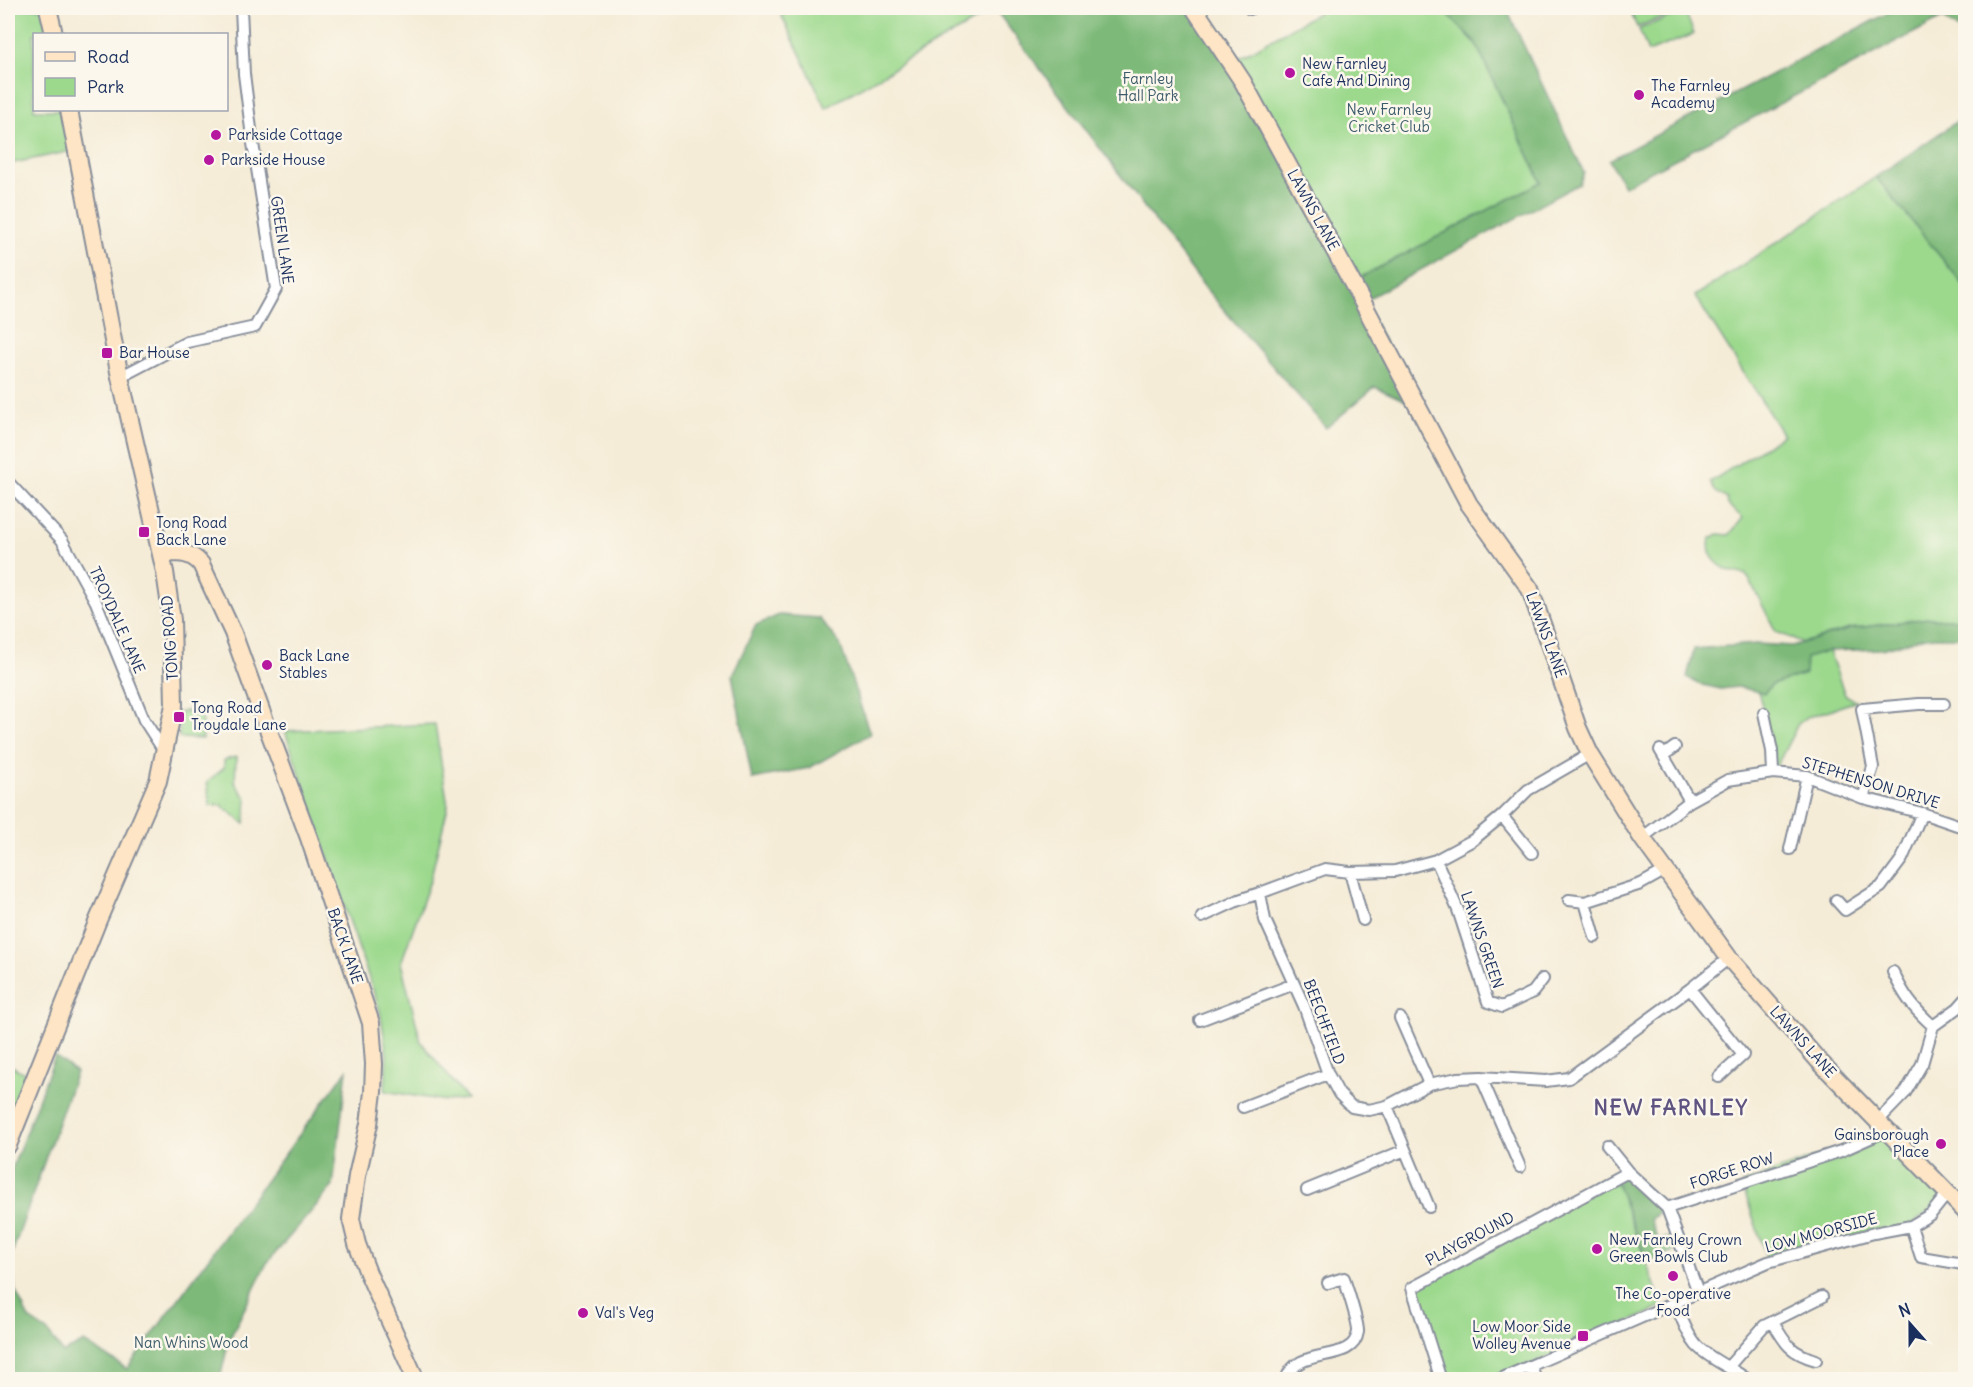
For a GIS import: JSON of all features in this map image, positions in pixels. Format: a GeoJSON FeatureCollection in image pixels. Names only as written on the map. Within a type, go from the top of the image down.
{"type":"FeatureCollection","features":[{"type":"Feature","properties":{"kind":"street"},"geometry":{"type":"LineString","coordinates":[[48,8],[54,33]]}},
{"type":"Feature","properties":{"kind":"street","name":"GREEN LANE"},"geometry":{"type":"LineString","coordinates":[[120,377],[188,342],[255,327],[276,289],[248,105],[240,8]]}},
{"type":"Feature","properties":{"kind":"street","name":"LAWNS LANE"},"geometry":{"type":"LineString","coordinates":[[1194,8],[1248,93],[1368,312],[1469,504],[1530,589],[1578,728],[1590,754],[1642,838],[1729,958],[1818,1060],[1965,1212]]}},
{"type":"Feature","properties":{"kind":"street","name":"TONG ROAD"},"geometry":{"type":"LineString","coordinates":[[8,1145],[98,920],[158,782],[174,705],[172,620],[160,553],[120,377],[69,111]]}},
{"type":"Feature","properties":{"kind":"street","name":"TROYDALE LANE"},"geometry":{"type":"LineString","coordinates":[[8,482],[62,540],[96,602],[144,720],[165,751]]}},
{"type":"Feature","properties":{"kind":"street","name":"BACK LANE"},"geometry":{"type":"LineString","coordinates":[[160,553],[184,552],[195,557],[201,564],[233,633],[309,838],[367,1013],[374,1064],[373,1092],[351,1219],[368,1273],[416,1380]]}},
{"type":"Feature","properties":{"kind":"street"},"geometry":{"type":"LineString","coordinates":[[1863,798],[1873,767],[1862,709],[1944,704]]}},
{"type":"Feature","properties":{"kind":"street"},"geometry":{"type":"LineString","coordinates":[[1764,713],[1772,750],[1773,773]]}},
{"type":"Feature","properties":{"kind":"street"},"geometry":{"type":"LineString","coordinates":[[1675,747],[1662,753],[1690,801]]}},
{"type":"Feature","properties":{"kind":"street"},"geometry":{"type":"LineString","coordinates":[[1202,917],[1239,900],[1325,869],[1350,872],[1395,871],[1436,860],[1473,840],[1503,816],[1528,790],[1590,754]]}},
{"type":"Feature","properties":{"kind":"street","name":"STEPHENSON DRIVE"},"geometry":{"type":"LineString","coordinates":[[1642,838],[1690,801],[1728,780],[1773,773],[1807,776],[1863,798],[1922,813],[1965,828]]}},
{"type":"Feature","properties":{"kind":"street"},"geometry":{"type":"LineString","coordinates":[[1790,849],[1807,776]]}},
{"type":"Feature","properties":{"kind":"street"},"geometry":{"type":"LineString","coordinates":[[1836,900],[1847,915],[1881,887],[1902,858],[1922,813]]}},
{"type":"Feature","properties":{"kind":"street"},"geometry":{"type":"LineString","coordinates":[[1503,816],[1532,853]]}},
{"type":"Feature","properties":{"kind":"street","name":"LAWNS GREEN"},"geometry":{"type":"LineString","coordinates":[[1436,860],[1458,910],[1488,1002],[1502,1007],[1533,992],[1543,979]]}},
{"type":"Feature","properties":{"kind":"street"},"geometry":{"type":"LineString","coordinates":[[1569,900],[1585,902],[1641,884],[1666,870]]}},
{"type":"Feature","properties":{"kind":"street"},"geometry":{"type":"LineString","coordinates":[[1350,872],[1363,920]]}},
{"type":"Feature","properties":{"kind":"street","name":"BEECHFIELD"},"geometry":{"type":"LineString","coordinates":[[1260,893],[1265,920],[1304,1006],[1328,1074],[1339,1094],[1352,1107],[1369,1110],[1387,1106],[1429,1084],[1458,1078],[1546,1081],[1569,1078],[1729,958]]}},
{"type":"Feature","properties":{"kind":"street"},"geometry":{"type":"LineString","coordinates":[[1585,902],[1594,937]]}},
{"type":"Feature","properties":{"kind":"street"},"geometry":{"type":"LineString","coordinates":[[1893,972],[1904,996],[1933,1026],[1958,1008],[1965,999]]}},
{"type":"Feature","properties":{"kind":"street"},"geometry":{"type":"LineString","coordinates":[[1200,1020],[1294,984]]}},
{"type":"Feature","properties":{"kind":"street"},"geometry":{"type":"LineString","coordinates":[[1690,989],[1743,1055],[1719,1077]]}},
{"type":"Feature","properties":{"kind":"street"},"geometry":{"type":"LineString","coordinates":[[1400,1018],[1429,1084]]}},
{"type":"Feature","properties":{"kind":"street","name":"FORGE ROW"},"geometry":{"type":"LineString","coordinates":[[1667,1208],[1841,1151],[1878,1134],[1881,1125],[1905,1093],[1922,1064],[1933,1026]]}},
{"type":"Feature","properties":{"kind":"street"},"geometry":{"type":"LineString","coordinates":[[1243,1107],[1328,1074]]}},
{"type":"Feature","properties":{"kind":"street"},"geometry":{"type":"LineString","coordinates":[[1481,1077],[1520,1167]]}},
{"type":"Feature","properties":{"kind":"street"},"geometry":{"type":"LineString","coordinates":[[1387,1106],[1429,1207]]}},
{"type":"Feature","properties":{"kind":"street"},"geometry":{"type":"LineString","coordinates":[[1606,1146],[1628,1172],[1667,1208],[1698,1292]]}},
{"type":"Feature","properties":{"kind":"street"},"geometry":{"type":"LineString","coordinates":[[1307,1190],[1405,1150]]}},
{"type":"Feature","properties":{"kind":"street","name":"PLAYGROUND"},"geometry":{"type":"LineString","coordinates":[[1441,1380],[1412,1288],[1628,1172]]}},
{"type":"Feature","properties":{"kind":"street","name":"LOW MOORSIDE"},"geometry":{"type":"LineString","coordinates":[[1498,1380],[1768,1262],[1874,1233],[1911,1226],[1931,1214],[1947,1194]]}},
{"type":"Feature","properties":{"kind":"street"},"geometry":{"type":"LineString","coordinates":[[1911,1226],[1921,1257],[1963,1264]]}},
{"type":"Feature","properties":{"kind":"street"},"geometry":{"type":"LineString","coordinates":[[1286,1380],[1289,1369],[1301,1360],[1339,1352],[1354,1343],[1358,1330],[1344,1278],[1328,1283]]}},
{"type":"Feature","properties":{"kind":"street"},"geometry":{"type":"LineString","coordinates":[[1729,1366],[1764,1326],[1822,1297]]}},
{"type":"Feature","properties":{"kind":"street"},"geometry":{"type":"LineString","coordinates":[[1675,1302],[1695,1343],[1709,1356],[1729,1366],[1748,1380]]}},
{"type":"Feature","properties":{"kind":"street"},"geometry":{"type":"LineString","coordinates":[[1773,1322],[1791,1350],[1816,1360]]}},
{"type":"Feature","properties":{"kind":"street"},"geometry":{"type":"LineString","coordinates":[[1532,1366],[1536,1380]]}},
{"type":"Feature","properties":{"kind":"green space"},"geometry":{"type":"Polygon","coordinates":[[[8,8],[48,8],[54,33],[33,33],[33,111],[69,111],[77,150],[8,164],[8,8]]]}},
{"type":"Feature","properties":{"kind":"green space"},"geometry":{"type":"Polygon","coordinates":[[[778,8],[1185,8],[1207,290],[995,9],[826,108],[778,8]]]}},
{"type":"Feature","properties":{"kind":"green space","name":"Farnley Hall Park"},"geometry":{"type":"Polygon","coordinates":[[[994,8],[1194,8],[1352,282],[1541,182],[1475,42],[1441,8],[1506,8],[1584,173],[1579,184],[1363,301],[1417,406],[1375,387],[1326,428],[1207,290],[994,8]]]}},
{"type":"Feature","properties":{"kind":"green space","name":"New Farnley Cricket Club"},"geometry":{"type":"Polygon","coordinates":[[[1326,8],[1441,8],[1475,42],[1541,182],[1352,282],[1230,63],[1326,8]]]}},
{"type":"Feature","properties":{"kind":"green space"},"geometry":{"type":"Polygon","coordinates":[[[1629,8],[1682,8],[1683,9],[1637,27],[1629,8]]]}},
{"type":"Feature","properties":{"kind":"green space"},"geometry":{"type":"Polygon","coordinates":[[[1897,8],[1965,8],[1965,35],[1942,18],[1624,186],[1609,160],[1897,8]]]}},
{"type":"Feature","properties":{"kind":"green space"},"geometry":{"type":"Polygon","coordinates":[[[1685,11],[1694,34],[1648,52],[1639,29],[1685,11]]]}},
{"type":"Feature","properties":{"kind":"green space"},"geometry":{"type":"Polygon","coordinates":[[[1965,116],[1965,287],[1876,177],[1965,116]]]}},
{"type":"Feature","properties":{"kind":"green space"},"geometry":{"type":"Polygon","coordinates":[[[1876,177],[1965,287],[1965,620],[1928,618],[1850,629],[1804,643],[1776,632],[1745,574],[1724,568],[1718,564],[1711,553],[1710,539],[1718,534],[1729,535],[1743,518],[1728,505],[1727,499],[1715,491],[1710,482],[1783,435],[1695,296],[1876,177]]]}},
{"type":"Feature","properties":{"kind":"green space"},"geometry":{"type":"Polygon","coordinates":[[[779,615],[819,618],[840,644],[870,734],[809,768],[752,779],[732,675],[756,625],[779,615]]]}},
{"type":"Feature","properties":{"kind":"green space"},"geometry":{"type":"Polygon","coordinates":[[[1928,618],[1965,620],[1965,640],[1960,637],[1925,637],[1882,649],[1829,651],[1806,658],[1805,674],[1772,685],[1764,693],[1737,687],[1721,689],[1698,684],[1687,677],[1694,649],[1756,644],[1792,646],[1850,629],[1928,618]]]}},
{"type":"Feature","properties":{"kind":"green space"},"geometry":{"type":"Polygon","coordinates":[[[1829,651],[1845,695],[1857,701],[1808,717],[1798,724],[1773,773],[1764,713],[1753,673],[1829,651]]]}},
{"type":"Feature","properties":{"kind":"green space"},"geometry":{"type":"Polygon","coordinates":[[[201,709],[203,739],[179,738],[180,712],[201,709]]]}},
{"type":"Feature","properties":{"kind":"green space"},"geometry":{"type":"Polygon","coordinates":[[[435,724],[448,806],[430,881],[401,963],[421,1042],[467,1099],[446,1101],[385,1091],[387,1054],[380,1011],[285,731],[435,724]]]}},
{"type":"Feature","properties":{"kind":"green space"},"geometry":{"type":"Polygon","coordinates":[[[236,757],[235,783],[247,799],[245,824],[221,805],[210,806],[207,782],[224,768],[224,760],[236,757]]]}},
{"type":"Feature","properties":{"kind":"green space","name":"Nan Whins Wood"},"geometry":{"type":"Polygon","coordinates":[[[55,1056],[76,1072],[11,1256],[15,1290],[29,1319],[47,1331],[63,1353],[84,1342],[127,1369],[347,1070],[333,1186],[267,1263],[229,1340],[220,1379],[8,1379],[8,1179],[55,1056]]]}},
{"type":"Feature","properties":{"kind":"green space"},"geometry":{"type":"Polygon","coordinates":[[[8,1064],[26,1074],[8,1118],[8,1064]]]}},
{"type":"Feature","properties":{"kind":"green space"},"geometry":{"type":"Polygon","coordinates":[[[1878,1134],[1947,1194],[1911,1226],[1768,1262],[1742,1184],[1878,1134]]]}},
{"type":"Feature","properties":{"kind":"green space"},"geometry":{"type":"Polygon","coordinates":[[[1628,1172],[1667,1208],[1650,1219],[1658,1241],[1677,1234],[1682,1248],[1647,1262],[1615,1179],[1628,1172]]]}},
{"type":"Feature","properties":{"kind":"green space"},"geometry":{"type":"Polygon","coordinates":[[[1615,1179],[1663,1307],[1498,1379],[1441,1379],[1412,1288],[1615,1179]]]}},
{"type":"Feature","properties":{"kind":"place","name":"New Farnley Cafe And Dining"},"geometry":{"type":"Point","coordinates":[1290,73]}},
{"type":"Feature","properties":{"kind":"place","name":"The Farnley Academy"},"geometry":{"type":"Point","coordinates":[1639,95]}},
{"type":"Feature","properties":{"kind":"place","name":"Parkside Cottage"},"geometry":{"type":"Point","coordinates":[216,135]}},
{"type":"Feature","properties":{"kind":"place","name":"Parkside House"},"geometry":{"type":"Point","coordinates":[209,160]}},
{"type":"Feature","properties":{"kind":"place","name":"Bar House"},"geometry":{"type":"Point","coordinates":[107,353]}},
{"type":"Feature","properties":{"kind":"place","name":"Tong Road Back Lane"},"geometry":{"type":"Point","coordinates":[144,532]}},
{"type":"Feature","properties":{"kind":"place","name":"Back Lane Stables"},"geometry":{"type":"Point","coordinates":[267,665]}},
{"type":"Feature","properties":{"kind":"place","name":"Tong Road Troydale Lane"},"geometry":{"type":"Point","coordinates":[179,717]}},
{"type":"Feature","properties":{"kind":"place","name":"Gainsborough Place"},"geometry":{"type":"Point","coordinates":[1941,1144]}},
{"type":"Feature","properties":{"kind":"place","name":"New Farnley Crown Green Bowls Club"},"geometry":{"type":"Point","coordinates":[1597,1249]}},
{"type":"Feature","properties":{"kind":"place","name":"The Co-operative Food"},"geometry":{"type":"Point","coordinates":[1673,1276]}},
{"type":"Feature","properties":{"kind":"place","name":"Val's Veg"},"geometry":{"type":"Point","coordinates":[583,1313]}},
{"type":"Feature","properties":{"kind":"place","name":"Low Moor Side Wolley Avenue"},"geometry":{"type":"Point","coordinates":[1583,1336]}},
{"type":"Feature","properties":{"kind":"district","name":"NEW FARNLEY"},"geometry":{"type":"Point","coordinates":[1671,1108]}}]}
